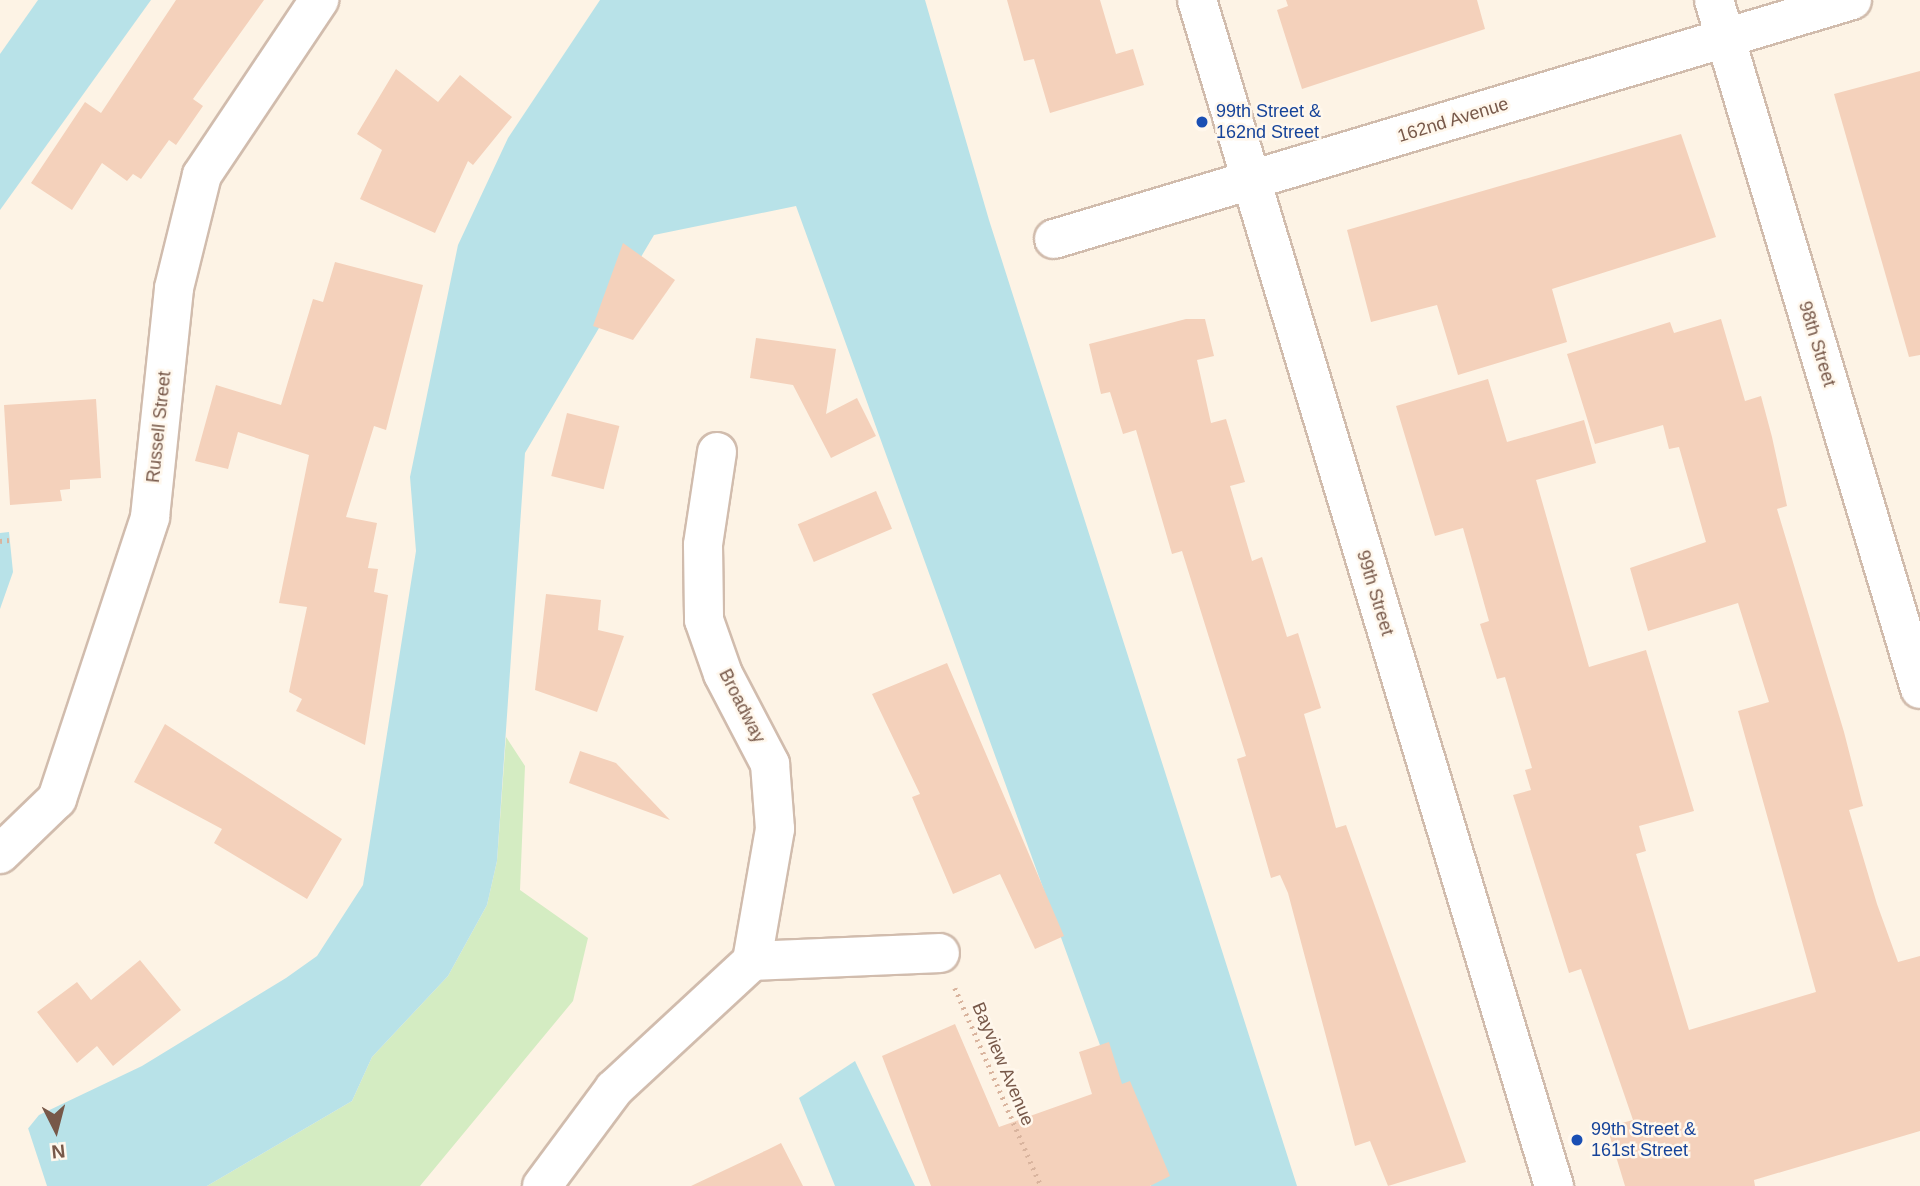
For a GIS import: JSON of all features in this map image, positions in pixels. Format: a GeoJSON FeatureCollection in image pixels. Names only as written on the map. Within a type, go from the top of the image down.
{"type":"FeatureCollection","features":[{"type":"Feature","properties":{"kind":"street","name":"Russell Street"},"geometry":{"type":"LineString","coordinates":[[0,854],[57,799],[149,517],[174,288],[202,175],[319,0]]}},
{"type":"Feature","properties":{"kind":"street","name":"99th Street"},"geometry":{"type":"LineString","coordinates":[[1197,0],[1554,1186]]}},
{"type":"Feature","properties":{"kind":"street","name":"98th Street"},"geometry":{"type":"LineString","coordinates":[[1714,0],[1920,689]]}},
{"type":"Feature","properties":{"kind":"street","name":"162nd Avenue"},"geometry":{"type":"LineString","coordinates":[[1054,239],[1852,0]]}},
{"type":"Feature","properties":{"kind":"street","name":"Broadway"},"geometry":{"type":"LineString","coordinates":[[717,452],[704,545],[704,620],[723,674],[770,764],[774,816],[769,891],[752,961]]}},
{"type":"Feature","properties":{"kind":"street"},"geometry":{"type":"LineString","coordinates":[[542,1186],[614,1088],[752,961],[940,953]]}},
{"type":"Feature","properties":{"kind":"path"},"geometry":{"type":"LineString","coordinates":[[0,541],[9,540]]}},
{"type":"Feature","properties":{"kind":"path","name":"Bayview Avenue"},"geometry":{"type":"LineString","coordinates":[[940,953],[1041,1186]]}},
{"type":"Feature","properties":{"kind":"green space"},"geometry":{"type":"Polygon","coordinates":[[[506,737],[525,766],[520,890],[588,938],[573,1001],[420,1186],[207,1186],[352,1101],[372,1057],[448,976],[487,905],[497,861],[506,737]]]}},
{"type":"Feature","properties":{"kind":"water"},"geometry":{"type":"Polygon","coordinates":[[[38,0],[151,0],[0,210],[0,54],[38,0]]]}},
{"type":"Feature","properties":{"kind":"water"},"geometry":{"type":"Polygon","coordinates":[[[600,0],[925,0],[989,220],[1297,1186],[1151,1186],[796,206],[654,235],[525,453],[497,861],[487,905],[448,976],[372,1057],[352,1101],[207,1186],[0,1186],[0,1163],[39,1115],[142,1066],[286,978],[317,956],[363,885],[416,551],[410,477],[458,245],[508,138],[600,0]]]}},
{"type":"Feature","properties":{"kind":"water"},"geometry":{"type":"Polygon","coordinates":[[[9,532],[13,572],[0,609],[0,533],[9,532]]]}},
{"type":"Feature","properties":{"kind":"water"},"geometry":{"type":"Polygon","coordinates":[[[855,1061],[915,1186],[835,1186],[799,1098],[855,1061]]]}},
{"type":"Feature","properties":{"kind":"pier"},"geometry":{"type":"Polygon","coordinates":[[[27,1125],[47,1186],[0,1186],[0,1157],[27,1125]]]}},
{"type":"Feature","properties":{"kind":"building"},"geometry":{"type":"Polygon","coordinates":[[[176,0],[264,0],[193,99],[203,106],[176,145],[169,140],[141,179],[133,174],[127,181],[102,163],[72,210],[31,183],[85,102],[101,113],[176,0]]]}},
{"type":"Feature","properties":{"kind":"building"},"geometry":{"type":"Polygon","coordinates":[[[1007,0],[1100,0],[1116,54],[1133,49],[1144,85],[1050,113],[1034,59],[1024,61],[1007,0]]]}},
{"type":"Feature","properties":{"kind":"building"},"geometry":{"type":"Polygon","coordinates":[[[1286,0],[1477,0],[1485,29],[1302,89],[1277,10],[1288,6],[1286,0]]]}},
{"type":"Feature","properties":{"kind":"building"},"geometry":{"type":"Polygon","coordinates":[[[396,69],[438,102],[460,75],[512,117],[473,165],[468,161],[435,233],[360,199],[382,150],[357,134],[396,69]]]}},
{"type":"Feature","properties":{"kind":"building"},"geometry":{"type":"Polygon","coordinates":[[[1920,71],[1920,355],[1909,357],[1834,94],[1920,71]]]}},
{"type":"Feature","properties":{"kind":"building"},"geometry":{"type":"Polygon","coordinates":[[[1681,134],[1716,237],[1552,289],[1567,342],[1458,375],[1437,305],[1371,322],[1347,230],[1681,134]]]}},
{"type":"Feature","properties":{"kind":"building"},"geometry":{"type":"Polygon","coordinates":[[[623,243],[675,280],[633,340],[593,326],[623,243]]]}},
{"type":"Feature","properties":{"kind":"building"},"geometry":{"type":"Polygon","coordinates":[[[335,262],[423,285],[386,430],[374,426],[346,517],[377,523],[368,568],[378,569],[374,592],[388,595],[365,745],[296,711],[302,699],[289,692],[307,607],[279,603],[309,455],[238,432],[228,469],[195,461],[216,385],[281,405],[313,299],[323,302],[335,262]]]}},
{"type":"Feature","properties":{"kind":"building"},"geometry":{"type":"Polygon","coordinates":[[[1186,319],[1205,319],[1214,356],[1197,360],[1211,423],[1226,419],[1245,482],[1230,486],[1252,561],[1262,557],[1287,637],[1298,633],[1321,708],[1304,714],[1336,828],[1346,825],[1466,1162],[1388,1186],[1370,1141],[1355,1146],[1288,893],[1280,875],[1271,878],[1237,759],[1246,756],[1182,551],[1172,554],[1136,430],[1123,434],[1110,392],[1101,394],[1089,344],[1186,319]]]}},
{"type":"Feature","properties":{"kind":"building"},"geometry":{"type":"Polygon","coordinates":[[[1721,319],[1745,401],[1761,396],[1772,437],[1787,506],[1777,509],[1844,732],[1863,806],[1849,810],[1877,904],[1898,962],[1920,956],[1920,1131],[1754,1180],[1755,1186],[1625,1186],[1607,1127],[1633,1120],[1581,969],[1569,973],[1513,795],[1531,790],[1525,770],[1532,768],[1505,677],[1497,679],[1480,624],[1489,621],[1463,528],[1435,536],[1396,406],[1488,379],[1507,442],[1584,420],[1596,463],[1536,480],[1589,667],[1646,650],[1694,811],[1639,826],[1646,851],[1636,854],[1689,1030],[1816,992],[1738,711],[1769,702],[1738,603],[1648,631],[1630,568],[1706,542],[1679,447],[1669,449],[1663,425],[1595,444],[1567,354],[1670,322],[1674,333],[1721,319]]]}},
{"type":"Feature","properties":{"kind":"building"},"geometry":{"type":"Polygon","coordinates":[[[756,338],[836,349],[826,414],[857,398],[876,436],[831,458],[793,385],[750,378],[756,338]]]}},
{"type":"Feature","properties":{"kind":"building"},"geometry":{"type":"Polygon","coordinates":[[[96,399],[101,478],[70,480],[70,489],[60,490],[62,501],[10,505],[4,405],[96,399]]]}},
{"type":"Feature","properties":{"kind":"building"},"geometry":{"type":"Polygon","coordinates":[[[567,413],[619,426],[604,489],[551,476],[567,413]]]}},
{"type":"Feature","properties":{"kind":"building"},"geometry":{"type":"Polygon","coordinates":[[[876,491],[892,529],[814,562],[798,524],[876,491]]]}},
{"type":"Feature","properties":{"kind":"building"},"geometry":{"type":"Polygon","coordinates":[[[546,594],[601,600],[598,630],[624,636],[597,712],[535,690],[546,594]]]}},
{"type":"Feature","properties":{"kind":"building"},"geometry":{"type":"Polygon","coordinates":[[[947,663],[1064,936],[1035,949],[1000,874],[953,894],[912,797],[920,794],[872,694],[947,663]]]}},
{"type":"Feature","properties":{"kind":"building"},"geometry":{"type":"Polygon","coordinates":[[[165,724],[342,839],[307,899],[214,843],[222,829],[134,782],[165,724]]]}},
{"type":"Feature","properties":{"kind":"building"},"geometry":{"type":"Polygon","coordinates":[[[580,751],[616,763],[670,820],[569,783],[580,751]]]}},
{"type":"Feature","properties":{"kind":"building"},"geometry":{"type":"Polygon","coordinates":[[[140,960],[181,1010],[113,1066],[97,1046],[77,1063],[37,1012],[77,982],[91,1000],[140,960]]]}},
{"type":"Feature","properties":{"kind":"building"},"geometry":{"type":"Polygon","coordinates":[[[955,1024],[999,1127],[1092,1094],[1079,1052],[1109,1042],[1122,1084],[1130,1081],[1170,1176],[1150,1186],[931,1186],[882,1056],[955,1024]]]}},
{"type":"Feature","properties":{"kind":"building"},"geometry":{"type":"Polygon","coordinates":[[[781,1143],[803,1186],[691,1186],[767,1150],[781,1143]]]}},
{"type":"Feature","properties":{"kind":"place","name":"99th Street & 162nd Street"},"geometry":{"type":"Point","coordinates":[1202,122]}},
{"type":"Feature","properties":{"kind":"place","name":"99th Street & 161st Street"},"geometry":{"type":"Point","coordinates":[1577,1140]}}]}
